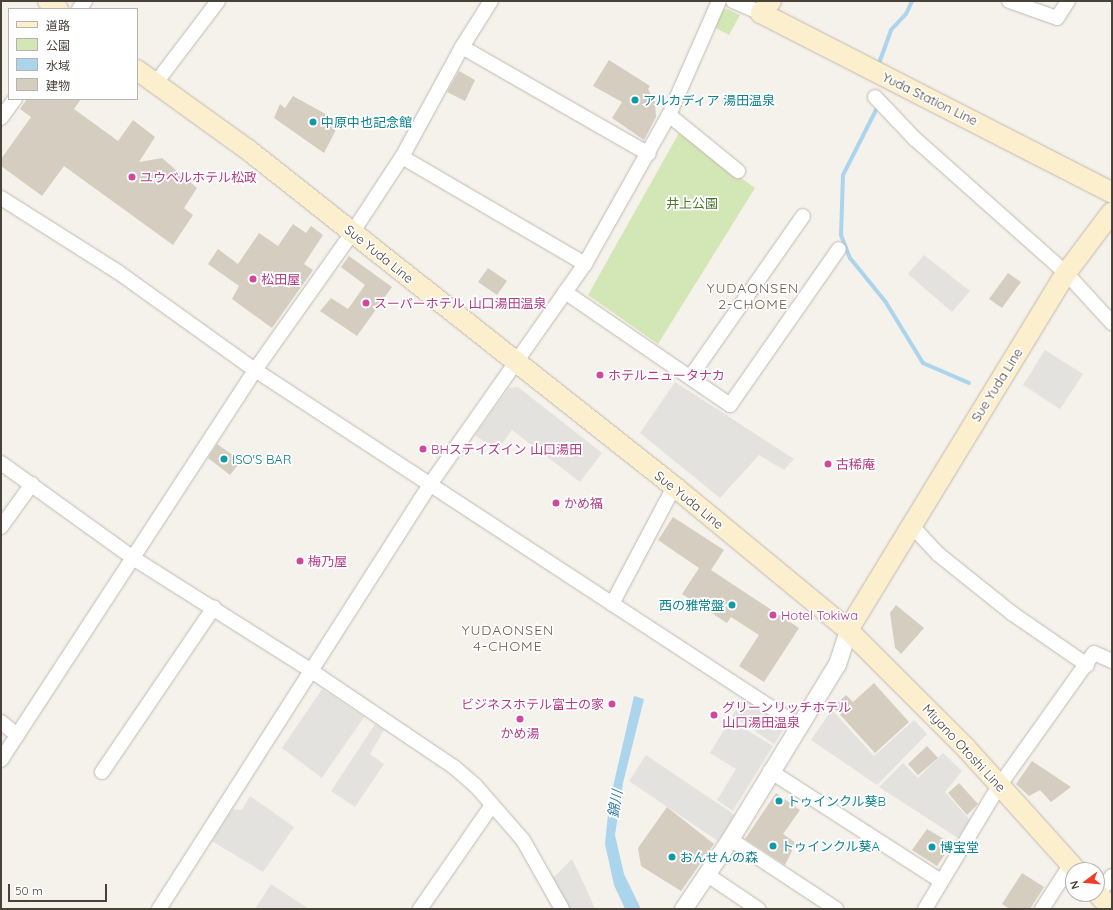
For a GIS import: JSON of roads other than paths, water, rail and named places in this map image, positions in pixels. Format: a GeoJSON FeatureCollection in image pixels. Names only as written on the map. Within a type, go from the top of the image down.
{"type":"FeatureCollection","features":[{"type":"Feature","properties":{"kind":"main road"},"geometry":{"type":"LineString","coordinates":[[48,1],[57,8]]}},
{"type":"Feature","properties":{"kind":"main road","name":"Yuda Station Line"},"geometry":{"type":"LineString","coordinates":[[766,7],[879,74],[1112,193]]}},
{"type":"Feature","properties":{"kind":"main road","name":"Sue Yuda Line"},"geometry":{"type":"LineString","coordinates":[[138,71],[247,149],[515,364],[674,487],[848,630],[1066,273],[1112,212]]}},
{"type":"Feature","properties":{"kind":"main road","name":"Miyano Otoshi Line"},"geometry":{"type":"LineString","coordinates":[[848,630],[931,711],[1069,862]]}},
{"type":"Feature","properties":{"kind":"main road"},"geometry":{"type":"LineString","coordinates":[[1105,902],[1112,909]]}},
{"type":"Feature","properties":{"kind":"street"},"geometry":{"type":"LineString","coordinates":[[156,84],[218,1]]}},
{"type":"Feature","properties":{"kind":"street"},"geometry":{"type":"LineString","coordinates":[[1,760],[134,558],[255,370],[352,233],[402,157],[462,47],[491,1]]}},
{"type":"Feature","properties":{"kind":"street"},"geometry":{"type":"LineString","coordinates":[[159,909],[310,670],[431,484],[585,264],[649,154],[669,115],[719,1]]}},
{"type":"Feature","properties":{"kind":"street"},"geometry":{"type":"LineString","coordinates":[[733,1],[766,7]]}},
{"type":"Feature","properties":{"kind":"street"},"geometry":{"type":"LineString","coordinates":[[1009,1],[1057,18],[1068,1]]}},
{"type":"Feature","properties":{"kind":"street"},"geometry":{"type":"LineString","coordinates":[[462,47],[649,154]]}},
{"type":"Feature","properties":{"kind":"street"},"geometry":{"type":"LineString","coordinates":[[875,97],[915,139],[1066,273],[1112,323]]}},
{"type":"Feature","properties":{"kind":"street"},"geometry":{"type":"LineString","coordinates":[[1,118],[14,100]]}},
{"type":"Feature","properties":{"kind":"street"},"geometry":{"type":"LineString","coordinates":[[669,115],[738,171]]}},
{"type":"Feature","properties":{"kind":"street"},"geometry":{"type":"LineString","coordinates":[[402,157],[585,264]]}},
{"type":"Feature","properties":{"kind":"street"},"geometry":{"type":"LineString","coordinates":[[1,198],[118,272],[255,370],[799,726]]}},
{"type":"Feature","properties":{"kind":"street"},"geometry":{"type":"LineString","coordinates":[[691,376],[803,216]]}},
{"type":"Feature","properties":{"kind":"street"},"geometry":{"type":"LineString","coordinates":[[565,292],[691,376],[730,405],[839,249]]}},
{"type":"Feature","properties":{"kind":"street"},"geometry":{"type":"LineString","coordinates":[[1,463],[134,558],[310,670],[454,767],[476,785],[523,840],[562,909]]}},
{"type":"Feature","properties":{"kind":"street"},"geometry":{"type":"LineString","coordinates":[[1,527],[32,484]]}},
{"type":"Feature","properties":{"kind":"street"},"geometry":{"type":"LineString","coordinates":[[612,604],[674,487]]}},
{"type":"Feature","properties":{"kind":"street"},"geometry":{"type":"LineString","coordinates":[[911,525],[938,554],[1013,614],[1086,665]]}},
{"type":"Feature","properties":{"kind":"street"},"geometry":{"type":"LineString","coordinates":[[102,772],[214,608]]}},
{"type":"Feature","properties":{"kind":"street"},"geometry":{"type":"LineString","coordinates":[[682,909],[730,839],[770,771],[837,664],[848,630]]}},
{"type":"Feature","properties":{"kind":"street"},"geometry":{"type":"LineString","coordinates":[[925,909],[940,881],[999,786],[1094,653],[1112,661]]}},
{"type":"Feature","properties":{"kind":"street"},"geometry":{"type":"LineString","coordinates":[[1,722],[17,735]]}},
{"type":"Feature","properties":{"kind":"street"},"geometry":{"type":"LineString","coordinates":[[770,771],[940,881]]}},
{"type":"Feature","properties":{"kind":"street"},"geometry":{"type":"LineString","coordinates":[[420,909],[492,805]]}},
{"type":"Feature","properties":{"kind":"street"},"geometry":{"type":"LineString","coordinates":[[730,839],[836,909]]}},
{"type":"Feature","properties":{"kind":"street"},"geometry":{"type":"LineString","coordinates":[[706,874],[758,909]]}},
{"type":"Feature","properties":{"kind":"street"},"geometry":{"type":"LineString","coordinates":[[1105,885],[1112,876]]}},
{"type":"Feature","properties":{"kind":"street"},"geometry":{"type":"LineString","coordinates":[[1042,909],[1065,879]]}},
{"type":"Feature","properties":{"kind":"water","name":"錦川"},"geometry":{"type":"Polygon","coordinates":[[[634,696],[644,699],[623,783],[615,835],[624,874],[641,909],[625,909],[614,885],[605,844],[609,804],[634,696]]]}},
{"type":"Feature","properties":{"kind":"waterway"},"geometry":{"type":"LineString","coordinates":[[878,66],[891,30],[906,14],[912,1]]}},
{"type":"Feature","properties":{"kind":"waterway"},"geometry":{"type":"LineString","coordinates":[[876,110],[843,175],[841,235],[850,258],[885,301],[923,363],[969,383]]}},
{"type":"Feature","properties":{"kind":"place","name":"アルカディア 湯田温泉"},"geometry":{"type":"Point","coordinates":[635,100]}},
{"type":"Feature","properties":{"kind":"place","name":"中原中也記念館"},"geometry":{"type":"Point","coordinates":[313,122]}},
{"type":"Feature","properties":{"kind":"place","name":"ユウベルホテル松政"},"geometry":{"type":"Point","coordinates":[132,177]}},
{"type":"Feature","properties":{"kind":"place","name":"松田屋"},"geometry":{"type":"Point","coordinates":[253,279]}},
{"type":"Feature","properties":{"kind":"place","name":"スーパーホテル 山口湯田温泉"},"geometry":{"type":"Point","coordinates":[366,303]}},
{"type":"Feature","properties":{"kind":"place","name":"ホテルニュータナカ"},"geometry":{"type":"Point","coordinates":[600,375]}},
{"type":"Feature","properties":{"kind":"place","name":"BHステイズイン 山口湯田"},"geometry":{"type":"Point","coordinates":[423,449]}},
{"type":"Feature","properties":{"kind":"place","name":"ISO'S BAR"},"geometry":{"type":"Point","coordinates":[224,459]}},
{"type":"Feature","properties":{"kind":"place","name":"古稀庵"},"geometry":{"type":"Point","coordinates":[828,464]}},
{"type":"Feature","properties":{"kind":"place","name":"かめ福"},"geometry":{"type":"Point","coordinates":[556,503]}},
{"type":"Feature","properties":{"kind":"place","name":"梅乃屋"},"geometry":{"type":"Point","coordinates":[300,561]}},
{"type":"Feature","properties":{"kind":"place","name":"西の雅常盤"},"geometry":{"type":"Point","coordinates":[732,605]}},
{"type":"Feature","properties":{"kind":"place","name":"Hotel Tokiwa"},"geometry":{"type":"Point","coordinates":[773,615]}},
{"type":"Feature","properties":{"kind":"place","name":"ビジネスホテル富士の家"},"geometry":{"type":"Point","coordinates":[612,704]}},
{"type":"Feature","properties":{"kind":"place","name":"グリーンリッチホテル 山口湯田温泉"},"geometry":{"type":"Point","coordinates":[714,715]}},
{"type":"Feature","properties":{"kind":"place","name":"かめ湯"},"geometry":{"type":"Point","coordinates":[520,719]}},
{"type":"Feature","properties":{"kind":"place","name":"トゥインクル葵B"},"geometry":{"type":"Point","coordinates":[779,801]}},
{"type":"Feature","properties":{"kind":"place","name":"トゥインクル葵A"},"geometry":{"type":"Point","coordinates":[773,846]}},
{"type":"Feature","properties":{"kind":"place","name":"博宝堂"},"geometry":{"type":"Point","coordinates":[932,847]}},
{"type":"Feature","properties":{"kind":"place","name":"おんせんの森"},"geometry":{"type":"Point","coordinates":[672,857]}},
{"type":"Feature","properties":{"kind":"district","name":"YUDAONSEN 2-CHOME"},"geometry":{"type":"Point","coordinates":[753,296]}},
{"type":"Feature","properties":{"kind":"district","name":"YUDAONSEN 4-CHOME"},"geometry":{"type":"Point","coordinates":[508,638]}},
{"type":"Feature","properties":{"kind":"park label","name":"井上公園"},"geometry":{"type":"Point","coordinates":[692,203]}}]}
